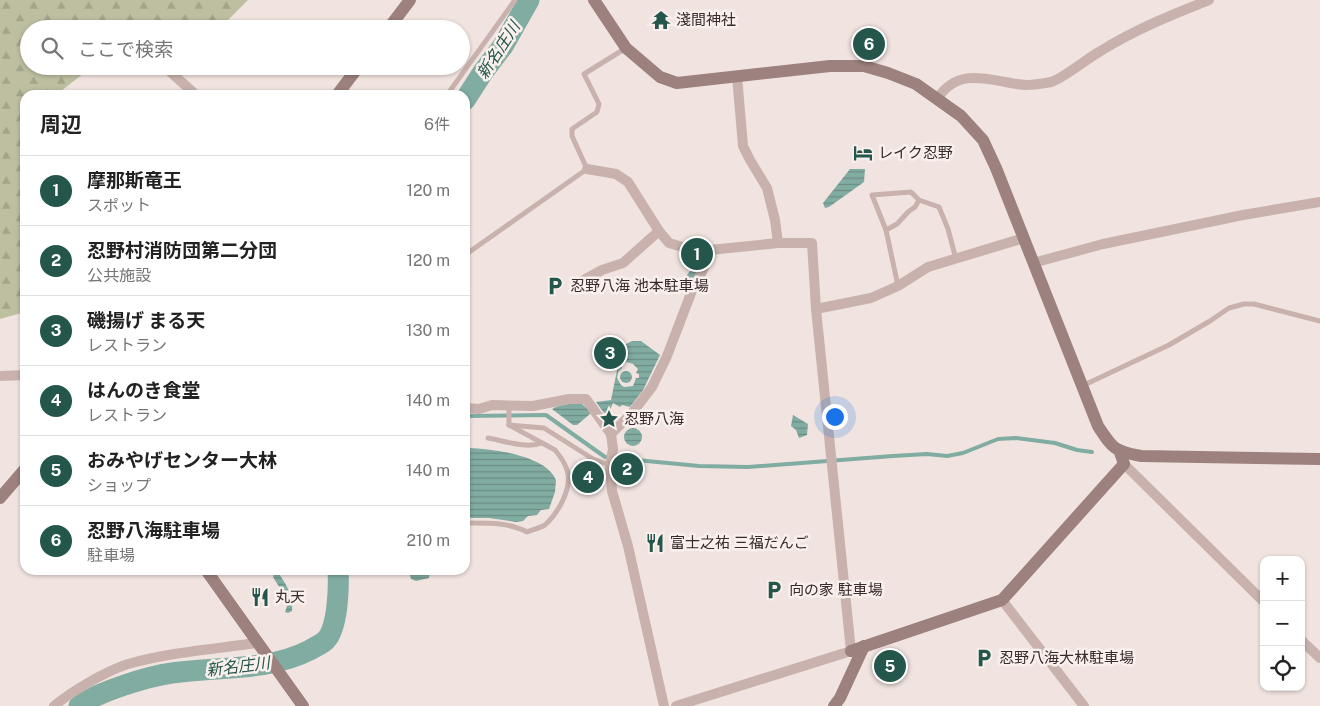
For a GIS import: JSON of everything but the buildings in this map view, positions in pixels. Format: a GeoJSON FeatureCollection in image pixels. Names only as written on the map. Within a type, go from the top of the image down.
{"type":"FeatureCollection","features":[{"type":"Feature","properties":{"kind":"street"},"geometry":{"type":"LineString","coordinates":[[395,20],[410,0]]}},
{"type":"Feature","properties":{"kind":"street"},"geometry":{"type":"LineString","coordinates":[[594,0],[626,48],[660,77],[677,83],[830,66],[864,66],[888,72],[916,84],[961,116],[983,140],[1098,426],[1110,445],[1122,458],[1263,601]]}},
{"type":"Feature","properties":{"kind":"street"},"geometry":{"type":"LineString","coordinates":[[938,98],[943,89],[966,77],[1019,85],[1052,82],[1099,52],[1144,27],[1209,0]]}},
{"type":"Feature","properties":{"kind":"street"},"geometry":{"type":"LineString","coordinates":[[174,75],[190,90]]}},
{"type":"Feature","properties":{"kind":"street"},"geometry":{"type":"LineString","coordinates":[[341,90],[352,75]]}},
{"type":"Feature","properties":{"kind":"street"},"geometry":{"type":"LineString","coordinates":[[737,76],[743,146],[767,188],[775,220],[778,243]]}},
{"type":"Feature","properties":{"kind":"street"},"geometry":{"type":"LineString","coordinates":[[587,170],[616,174],[628,182],[669,243],[686,248],[710,250],[778,243],[812,243],[816,309],[840,568],[851,651]]}},
{"type":"Feature","properties":{"kind":"street"},"geometry":{"type":"LineString","coordinates":[[1033,263],[1103,244],[1243,215],[1320,202]]}},
{"type":"Feature","properties":{"kind":"street"},"geometry":{"type":"LineString","coordinates":[[582,281],[602,270],[623,263],[660,231]]}},
{"type":"Feature","properties":{"kind":"street"},"geometry":{"type":"LineString","coordinates":[[816,309],[871,298],[898,286],[928,267],[1024,238]]}},
{"type":"Feature","properties":{"kind":"street"},"geometry":{"type":"LineString","coordinates":[[612,434],[633,412],[652,387],[667,356],[710,250]]}},
{"type":"Feature","properties":{"kind":"street"},"geometry":{"type":"LineString","coordinates":[[0,376],[20,375]]}},
{"type":"Feature","properties":{"kind":"street"},"geometry":{"type":"LineString","coordinates":[[470,408],[492,405],[509,407],[534,406],[569,399],[586,399],[612,434],[610,465],[612,491],[628,546],[664,706]]}},
{"type":"Feature","properties":{"kind":"street"},"geometry":{"type":"LineString","coordinates":[[676,706],[851,651],[1002,600],[1122,458],[1141,456],[1320,459]]}},
{"type":"Feature","properties":{"kind":"street"},"geometry":{"type":"LineString","coordinates":[[0,498],[20,475]]}},
{"type":"Feature","properties":{"kind":"street"},"geometry":{"type":"LineString","coordinates":[[209,575],[303,706]]}},
{"type":"Feature","properties":{"kind":"street"},"geometry":{"type":"LineString","coordinates":[[1002,600],[1084,706]]}},
{"type":"Feature","properties":{"kind":"street"},"geometry":{"type":"LineString","coordinates":[[1305,644],[1320,658]]}},
{"type":"Feature","properties":{"kind":"street"},"geometry":{"type":"LineString","coordinates":[[54,706],[74,692],[126,664],[178,653],[258,645]]}},
{"type":"Feature","properties":{"kind":"street"},"geometry":{"type":"LineString","coordinates":[[834,706],[840,698],[864,646]]}},
{"type":"Feature","properties":{"kind":"lane"},"geometry":{"type":"LineString","coordinates":[[470,63],[515,0]]}},
{"type":"Feature","properties":{"kind":"lane"},"geometry":{"type":"LineString","coordinates":[[470,252],[587,170],[572,136],[572,129],[597,112],[599,104],[584,74],[626,48]]}},
{"type":"Feature","properties":{"kind":"lane"},"geometry":{"type":"LineString","coordinates":[[451,90],[461,75]]}},
{"type":"Feature","properties":{"kind":"lane"},"geometry":{"type":"LineString","coordinates":[[898,286],[886,230],[872,195],[911,192],[919,200],[939,207],[948,228],[956,259]]}},
{"type":"Feature","properties":{"kind":"lane"},"geometry":{"type":"LineString","coordinates":[[886,230],[898,224],[915,207],[919,200]]}},
{"type":"Feature","properties":{"kind":"lane"},"geometry":{"type":"LineString","coordinates":[[1082,386],[1169,345],[1229,308],[1244,304],[1254,304],[1320,321]]}},
{"type":"Feature","properties":{"kind":"lane"},"geometry":{"type":"LineString","coordinates":[[509,407],[509,425]]}},
{"type":"Feature","properties":{"kind":"lane"},"geometry":{"type":"LineString","coordinates":[[470,524],[490,523],[501,526],[517,526],[527,532],[544,526],[564,501],[567,492],[568,471],[560,457],[554,450],[509,425]]}},
{"type":"Feature","properties":{"kind":"lane"},"geometry":{"type":"LineString","coordinates":[[509,425],[544,428],[592,459],[610,465]]}},
{"type":"Feature","properties":{"kind":"lane"},"geometry":{"type":"LineString","coordinates":[[488,438],[527,446],[535,446],[542,443]]}},
{"type":"Feature","properties":{"kind":"green space"},"geometry":{"type":"Polygon","coordinates":[[[0,0],[248,0],[228,20],[20,20],[20,75],[82,75],[62,90],[20,90],[20,313],[0,319],[0,0]]]}},
{"type":"Feature","properties":{"kind":"water"},"geometry":{"type":"Polygon","coordinates":[[[850,169],[865,169],[864,182],[825,208],[823,203],[850,169]]]}},
{"type":"Feature","properties":{"kind":"water"},"geometry":{"type":"Polygon","coordinates":[[[696,255],[702,256],[701,265],[686,292],[679,290],[678,286],[697,262],[696,255]]]}},
{"type":"Feature","properties":{"kind":"water"},"geometry":{"type":"Polygon","coordinates":[[[632,341],[641,341],[660,355],[643,390],[630,407],[622,405],[620,407],[613,403],[609,412],[604,413],[596,402],[611,400],[622,346],[632,341]],[[627,362],[622,364],[622,368],[618,372],[617,378],[624,387],[633,386],[636,378],[639,378],[639,374],[636,373],[638,369],[633,364],[627,362]]]}},
{"type":"Feature","properties":{"kind":"water"},"geometry":{"type":"Polygon","coordinates":[[[626,371],[632,377],[626,383],[620,377],[626,371]]]}},
{"type":"Feature","properties":{"kind":"water"},"geometry":{"type":"Polygon","coordinates":[[[581,403],[590,411],[590,414],[577,425],[573,425],[552,409],[566,404],[581,403]]]}},
{"type":"Feature","properties":{"kind":"water"},"geometry":{"type":"Polygon","coordinates":[[[793,415],[808,424],[807,435],[799,438],[796,430],[791,426],[793,415]]]}},
{"type":"Feature","properties":{"kind":"water"},"geometry":{"type":"Polygon","coordinates":[[[633,428],[639,431],[642,437],[639,443],[633,446],[627,443],[624,437],[627,431],[633,428]]]}},
{"type":"Feature","properties":{"kind":"water"},"geometry":{"type":"Polygon","coordinates":[[[470,448],[504,452],[530,459],[550,471],[556,480],[555,492],[549,509],[541,510],[537,515],[528,516],[523,521],[516,522],[489,518],[470,518],[470,448]]]}},
{"type":"Feature","properties":{"kind":"water"},"geometry":{"type":"Polygon","coordinates":[[[274,575],[280,575],[291,595],[292,611],[288,613],[285,612],[288,603],[286,598],[274,575]]]}},
{"type":"Feature","properties":{"kind":"water"},"geometry":{"type":"Polygon","coordinates":[[[410,575],[429,575],[429,578],[416,581],[411,579],[410,575]]]}},
{"type":"Feature","properties":{"kind":"waterway","name":"新名庄川"},"geometry":{"type":"LineString","coordinates":[[470,92],[503,46],[529,0]]}},
{"type":"Feature","properties":{"kind":"waterway"},"geometry":{"type":"LineString","coordinates":[[470,416],[546,415],[605,457],[699,466],[748,467],[927,454],[947,456],[963,453],[998,439],[1016,438],[1055,443],[1077,450],[1092,452]]}},
{"type":"Feature","properties":{"kind":"waterway","name":"新名庄川"},"geometry":{"type":"LineString","coordinates":[[79,706],[110,690],[150,677],[189,671],[260,665],[294,657],[310,650],[326,640],[333,626],[338,596],[338,575]]}},
{"type":"Feature","properties":{"kind":"place","name":"淺間神社"},"geometry":{"type":"Point","coordinates":[661,20]}},
{"type":"Feature","properties":{"kind":"place","name":"忍野八海駐車場"},"geometry":{"type":"Point","coordinates":[869,44]}},
{"type":"Feature","properties":{"kind":"place","name":"レイク忍野"},"geometry":{"type":"Point","coordinates":[863,153]}},
{"type":"Feature","properties":{"kind":"place","name":"摩那斯竜王"},"geometry":{"type":"Point","coordinates":[697,254]}},
{"type":"Feature","properties":{"kind":"place","name":"忍野八海 池本駐車場"},"geometry":{"type":"Point","coordinates":[555,286]}},
{"type":"Feature","properties":{"kind":"place","name":"磯揚げ まる天"},"geometry":{"type":"Point","coordinates":[610,353]}},
{"type":"Feature","properties":{"kind":"place","name":"忍野八海"},"geometry":{"type":"Point","coordinates":[609,419]}},
{"type":"Feature","properties":{"kind":"place","name":"忍野村消防団第二分団"},"geometry":{"type":"Point","coordinates":[627,469]}},
{"type":"Feature","properties":{"kind":"place","name":"はんのき食堂"},"geometry":{"type":"Point","coordinates":[588,477]}},
{"type":"Feature","properties":{"kind":"place","name":"富士之祐 三福だんご"},"geometry":{"type":"Point","coordinates":[655,543]}},
{"type":"Feature","properties":{"kind":"place","name":"向の家 駐車場"},"geometry":{"type":"Point","coordinates":[774,590]}},
{"type":"Feature","properties":{"kind":"place","name":"丸天"},"geometry":{"type":"Point","coordinates":[260,597]}},
{"type":"Feature","properties":{"kind":"place","name":"忍野八海大林駐車場"},"geometry":{"type":"Point","coordinates":[984,658]}},
{"type":"Feature","properties":{"kind":"place","name":"おみやげセンター大林"},"geometry":{"type":"Point","coordinates":[890,666]}}]}
